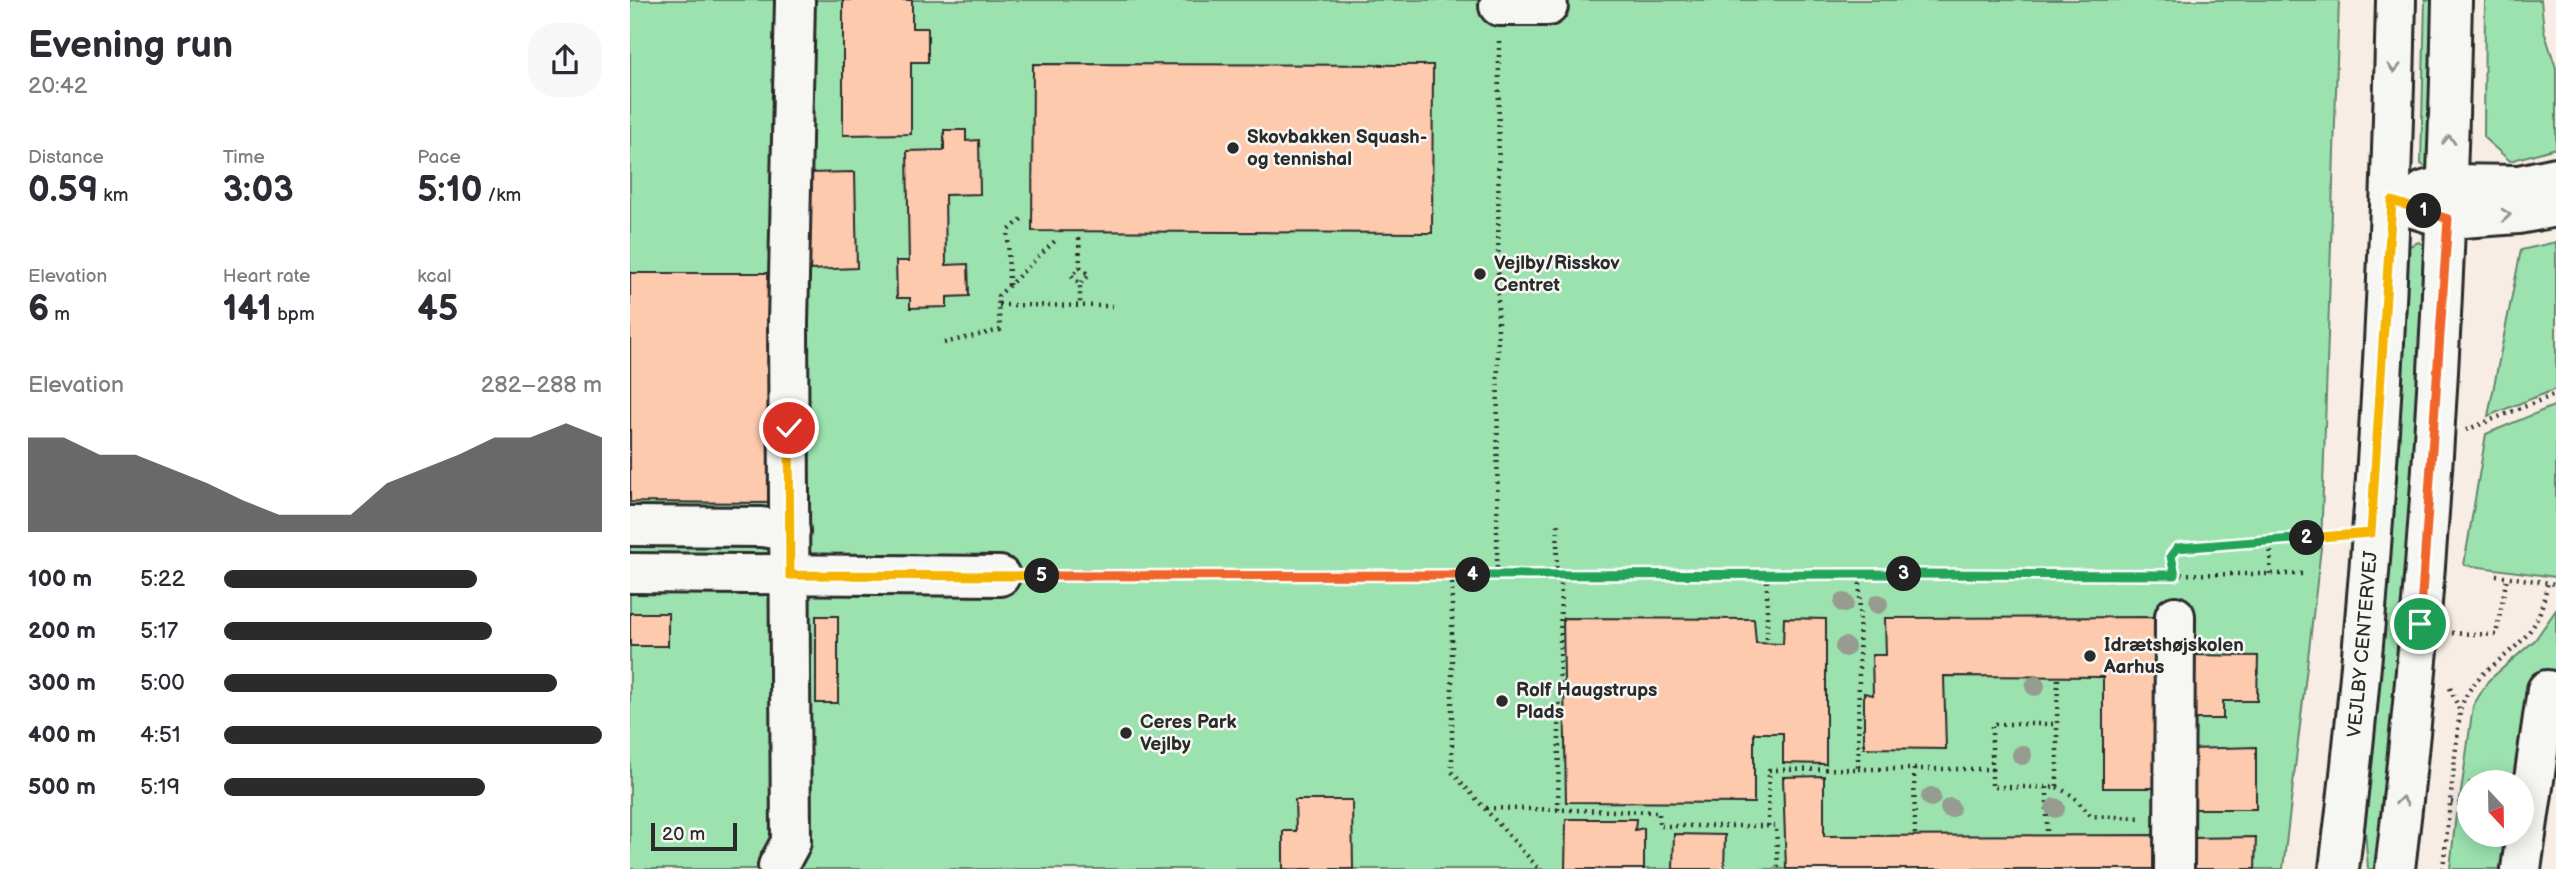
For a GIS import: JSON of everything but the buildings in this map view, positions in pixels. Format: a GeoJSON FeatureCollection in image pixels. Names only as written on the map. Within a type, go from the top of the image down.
{"type":"FeatureCollection","features":[{"type":"Feature","properties":{"kind":"street"},"geometry":{"type":"LineString","coordinates":[[778,866],[791,842],[788,324],[795,0]]}},
{"type":"Feature","properties":{"kind":"street","name":"VEJLBY CENTERVEJ"},"geometry":{"type":"LineString","coordinates":[[2339,869],[2350,779],[2371,533],[2392,201],[2396,0]]}},
{"type":"Feature","properties":{"kind":"street"},"geometry":{"type":"LineString","coordinates":[[2395,869],[2425,571],[2448,202],[2452,0]]}},
{"type":"Feature","properties":{"kind":"street"},"geometry":{"type":"LineString","coordinates":[[1499,6],[1548,6]]}},
{"type":"Feature","properties":{"kind":"street"},"geometry":{"type":"LineString","coordinates":[[2448,202],[2556,177]]}},
{"type":"Feature","properties":{"kind":"street"},"geometry":{"type":"LineString","coordinates":[[2392,201],[2448,202],[2518,214],[2556,206]]}},
{"type":"Feature","properties":{"kind":"street"},"geometry":{"type":"LineString","coordinates":[[630,526],[761,527],[789,531]]}},
{"type":"Feature","properties":{"kind":"street"},"geometry":{"type":"LineString","coordinates":[[630,573],[1000,576]]}},
{"type":"Feature","properties":{"kind":"street"},"geometry":{"type":"LineString","coordinates":[[2174,869],[2175,615]]}},
{"type":"Feature","properties":{"kind":"street"},"geometry":{"type":"LineString","coordinates":[[2521,869],[2547,690],[2556,692]]}},
{"type":"Feature","properties":{"kind":"path"},"geometry":{"type":"LineString","coordinates":[[1497,575],[1499,6]]}},
{"type":"Feature","properties":{"kind":"path"},"geometry":{"type":"LineString","coordinates":[[1009,286],[1008,231],[1024,217]]}},
{"type":"Feature","properties":{"kind":"path"},"geometry":{"type":"LineString","coordinates":[[1079,238],[1080,267],[1088,275],[1080,284],[1080,306]]}},
{"type":"Feature","properties":{"kind":"path"},"geometry":{"type":"LineString","coordinates":[[944,343],[1000,330],[998,296],[1057,239]]}},
{"type":"Feature","properties":{"kind":"path"},"geometry":{"type":"LineString","coordinates":[[1080,267],[1071,275],[1080,284]]}},
{"type":"Feature","properties":{"kind":"path"},"geometry":{"type":"LineString","coordinates":[[999,305],[1112,306]]}},
{"type":"Feature","properties":{"kind":"path"},"geometry":{"type":"LineString","coordinates":[[2433,443],[2556,394]]}},
{"type":"Feature","properties":{"kind":"path"},"geometry":{"type":"LineString","coordinates":[[1558,524],[1558,810]]}},
{"type":"Feature","properties":{"kind":"path"},"geometry":{"type":"LineString","coordinates":[[2175,575],[2171,556],[2177,548],[2371,533]]}},
{"type":"Feature","properties":{"kind":"path"},"geometry":{"type":"LineString","coordinates":[[2270,574],[2271,541]]}},
{"type":"Feature","properties":{"kind":"path"},"geometry":{"type":"LineString","coordinates":[[1767,574],[1767,644]]}},
{"type":"Feature","properties":{"kind":"path"},"geometry":{"type":"LineString","coordinates":[[1858,769],[1860,574]]}},
{"type":"Feature","properties":{"kind":"path"},"geometry":{"type":"LineString","coordinates":[[1000,576],[2307,574]]}},
{"type":"Feature","properties":{"kind":"path"},"geometry":{"type":"LineString","coordinates":[[2496,575],[2556,584]]}},
{"type":"Feature","properties":{"kind":"path"},"geometry":{"type":"LineString","coordinates":[[1452,576],[1452,772],[1539,869]]}},
{"type":"Feature","properties":{"kind":"path"},"geometry":{"type":"LineString","coordinates":[[2461,633],[2496,635],[2507,577]]}},
{"type":"Feature","properties":{"kind":"path"},"geometry":{"type":"LineString","coordinates":[[2443,869],[2460,709],[2465,694],[2484,670],[2503,657],[2533,627],[2548,582]]}},
{"type":"Feature","properties":{"kind":"path"},"geometry":{"type":"LineString","coordinates":[[2057,787],[2059,676]]}},
{"type":"Feature","properties":{"kind":"path"},"geometry":{"type":"LineString","coordinates":[[2057,724],[1992,723],[1992,787],[2057,787],[2073,796],[2091,816],[2099,818],[2174,818]]}},
{"type":"Feature","properties":{"kind":"path"},"geometry":{"type":"LineString","coordinates":[[1914,769],[1914,836]]}},
{"type":"Feature","properties":{"kind":"path"},"geometry":{"type":"LineString","coordinates":[[1768,826],[1769,770],[1992,769]]}},
{"type":"Feature","properties":{"kind":"path"},"geometry":{"type":"LineString","coordinates":[[2046,787],[2047,835]]}},
{"type":"Feature","properties":{"kind":"path"},"geometry":{"type":"LineString","coordinates":[[2451,803],[2457,804]]}},
{"type":"Feature","properties":{"kind":"path"},"geometry":{"type":"LineString","coordinates":[[1486,808],[1660,812],[1659,826],[1776,826],[1778,869]]}},
{"type":"Feature","properties":{"kind":"green space","name":"Vejlby/Risskov Centret"},"geometry":{"type":"Polygon","coordinates":[[[630,0],[2339,0],[2321,548],[2283,869],[630,869],[630,0]]]}},
{"type":"Feature","properties":{"kind":"green space"},"geometry":{"type":"Polygon","coordinates":[[[2425,0],[2435,0],[2427,168],[2421,164],[2425,0]]]}},
{"type":"Feature","properties":{"kind":"green space"},"geometry":{"type":"Polygon","coordinates":[[[2485,0],[2541,0],[2544,31],[2556,68],[2556,148],[2510,161],[2484,138],[2485,0]]]}},
{"type":"Feature","properties":{"kind":"green space"},"geometry":{"type":"Polygon","coordinates":[[[2419,242],[2429,250],[2424,375],[2379,869],[2368,869],[2363,804],[2406,253],[2409,246],[2419,242]]]}},
{"type":"Feature","properties":{"kind":"green space"},"geometry":{"type":"Polygon","coordinates":[[[2556,242],[2556,389],[2488,416],[2521,250],[2556,242]]]}},
{"type":"Feature","properties":{"kind":"green space"},"geometry":{"type":"Polygon","coordinates":[[[2556,405],[2556,577],[2464,565],[2486,434],[2556,405]]]}},
{"type":"Feature","properties":{"kind":"green space"},"geometry":{"type":"Polygon","coordinates":[[[2556,610],[2556,674],[2519,770],[2464,770],[2473,706],[2488,681],[2535,640],[2556,610]]]}},
{"type":"Feature","properties":{"kind":"green space"},"geometry":{"type":"Polygon","coordinates":[[[2456,814],[2457,847],[2507,847],[2503,869],[2450,869],[2456,814]]]}},
{"type":"Feature","properties":{"kind":"place","name":"Skovbakken Squash- og tennishal"},"geometry":{"type":"Point","coordinates":[1233,148]}},
{"type":"Feature","properties":{"kind":"place","name":"Vejlby/Risskov Centret"},"geometry":{"type":"Point","coordinates":[1480,274]}},
{"type":"Feature","properties":{"kind":"place","name":"Idrætshøjskolen Aarhus"},"geometry":{"type":"Point","coordinates":[2090,656]}},
{"type":"Feature","properties":{"kind":"place","name":"Rolf Haugstrups Plads"},"geometry":{"type":"Point","coordinates":[1502,701]}},
{"type":"Feature","properties":{"kind":"place","name":"Ceres Park Vejlby"},"geometry":{"type":"Point","coordinates":[1126,733]}},
{"type":"Feature","properties":{"kind":"route"},"geometry":{"type":"LineString","coordinates":[[789,428],[790,575],[2175,575],[2171,556],[2177,548],[2371,533],[2392,201],[2448,219],[2420,624]]}}]}
